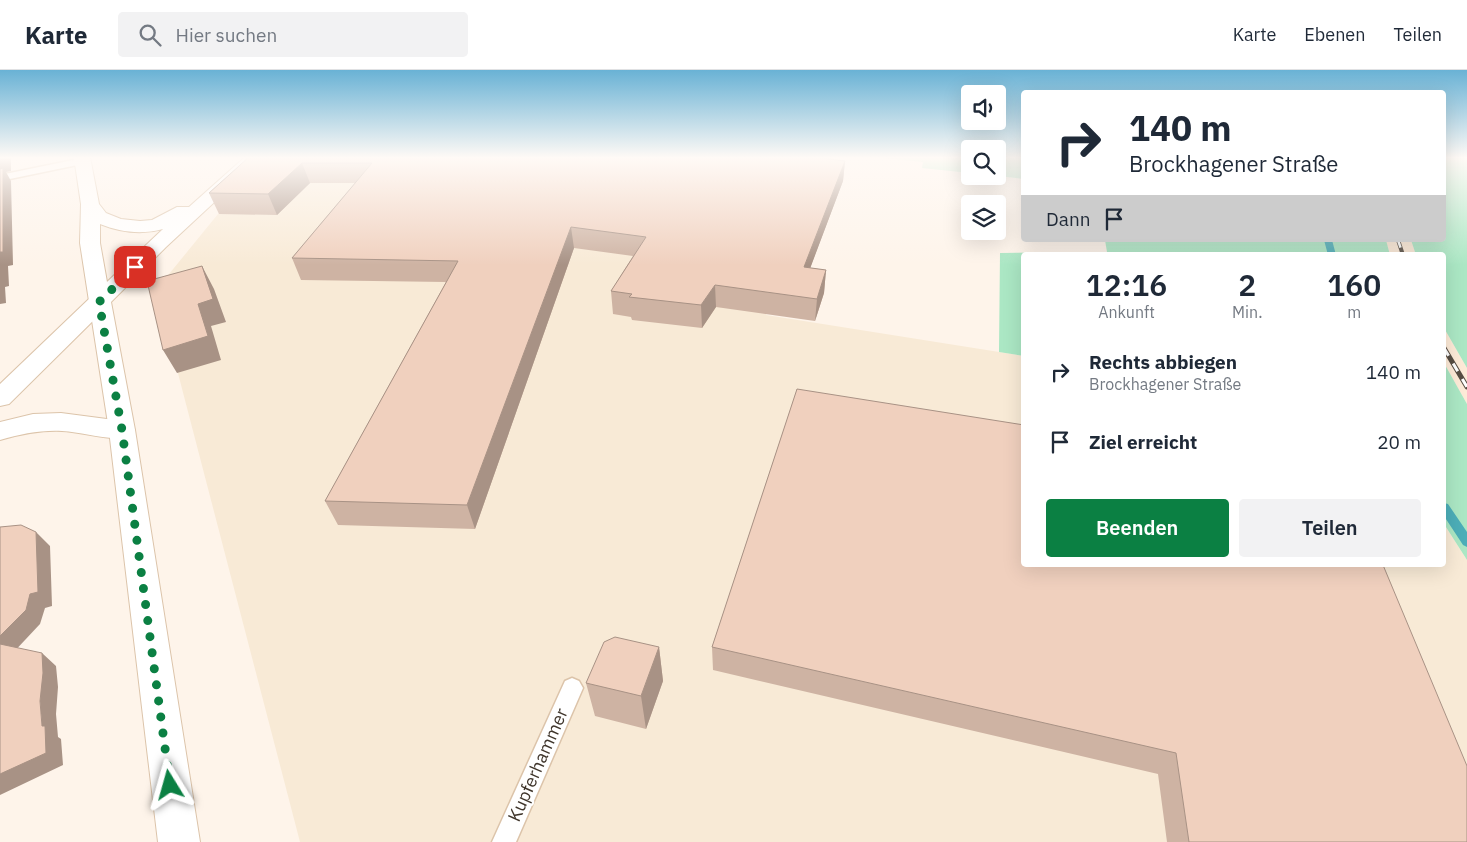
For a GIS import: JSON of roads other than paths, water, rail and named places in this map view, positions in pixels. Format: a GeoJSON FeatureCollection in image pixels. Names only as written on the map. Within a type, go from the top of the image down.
{"type":"FeatureCollection","features":[{"type":"Feature","properties":{"kind":"main road"},"geometry":{"type":"LineString","coordinates":[[88,193],[90,204],[90,243],[122,430],[178,842]]}},
{"type":"Feature","properties":{"kind":"main road"},"geometry":{"type":"LineString","coordinates":[[90,204],[99,217],[117,224],[157,225],[214,193]]}},
{"type":"Feature","properties":{"kind":"main road"},"geometry":{"type":"LineString","coordinates":[[0,398],[159,243],[215,193]]}},
{"type":"Feature","properties":{"kind":"main road"},"geometry":{"type":"LineString","coordinates":[[0,431],[46,420],[122,430]]}},
{"type":"Feature","properties":{"kind":"lane","name":"Kupferhammer"},"geometry":{"type":"LineString","coordinates":[[504,842],[572,688]]}},
{"type":"Feature","properties":{"kind":"waterway"},"geometry":{"type":"LineString","coordinates":[[1329,242],[1331,252]]}},
{"type":"Feature","properties":{"kind":"waterway"},"geometry":{"type":"LineString","coordinates":[[1446,510],[1467,542]]}},
{"type":"Feature","properties":{"kind":"railway"},"geometry":{"type":"LineString","coordinates":[[1399,242],[1402,252]]}},
{"type":"Feature","properties":{"kind":"railway"},"geometry":{"type":"LineString","coordinates":[[1446,351],[1467,387]]}}]}
